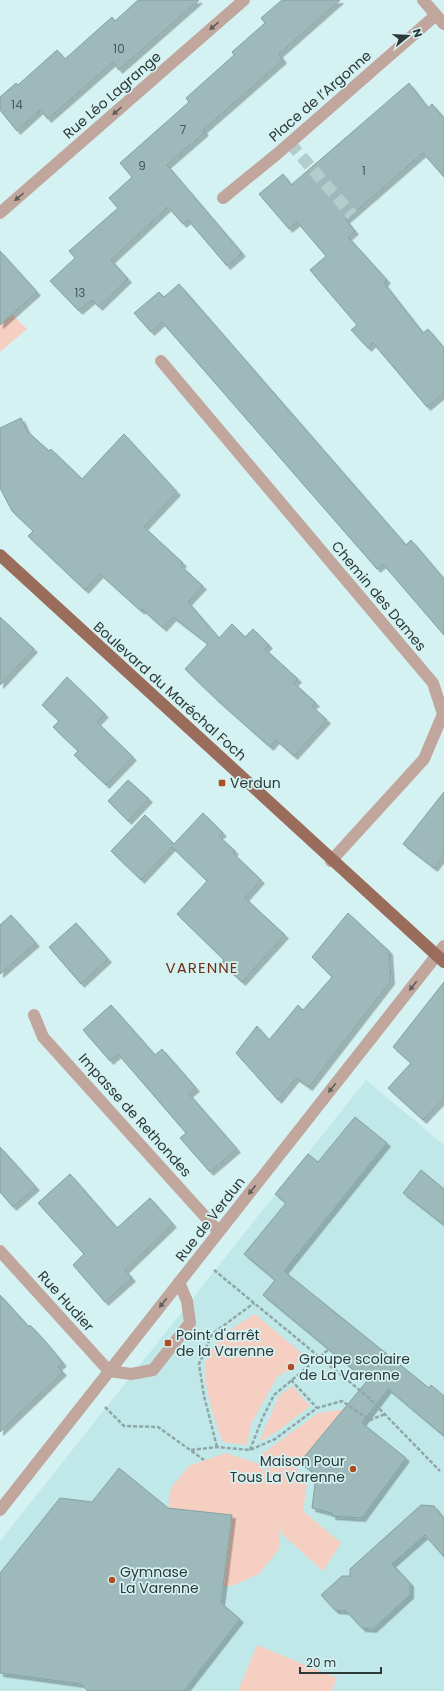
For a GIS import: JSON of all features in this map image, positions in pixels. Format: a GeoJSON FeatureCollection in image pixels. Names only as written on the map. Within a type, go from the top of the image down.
{"type":"FeatureCollection","features":[{"type":"Feature","properties":{"kind":"main road","name":"Boulevard du Maréchal Foch"},"geometry":{"type":"LineString","coordinates":[[0,555],[332,860],[442,955]]}},
{"type":"Feature","properties":{"kind":"street","name":"Rue Léo Lagrange"},"geometry":{"type":"LineString","coordinates":[[0,213],[244,0]]}},
{"type":"Feature","properties":{"kind":"street"},"geometry":{"type":"LineString","coordinates":[[423,0],[444,24]]}},
{"type":"Feature","properties":{"kind":"street","name":"Place de l’Argonne"},"geometry":{"type":"LineString","coordinates":[[223,198],[281,150],[436,15]]}},
{"type":"Feature","properties":{"kind":"street","name":"Chemin des Dames"},"geometry":{"type":"LineString","coordinates":[[162,361],[433,683],[443,714],[424,759],[332,860]]}},
{"type":"Feature","properties":{"kind":"street","name":"Rue de Verdun"},"geometry":{"type":"LineString","coordinates":[[0,1510],[219,1232],[442,955]]}},
{"type":"Feature","properties":{"kind":"street","name":"Impasse de Rethondes"},"geometry":{"type":"LineString","coordinates":[[34,1015],[43,1037],[219,1232]]}},
{"type":"Feature","properties":{"kind":"street","name":"Rue Hudier"},"geometry":{"type":"LineString","coordinates":[[0,1251],[109,1371]]}},
{"type":"Feature","properties":{"kind":"street"},"geometry":{"type":"LineString","coordinates":[[109,1371],[131,1374],[153,1370],[190,1322],[187,1301],[180,1282]]}},
{"type":"Feature","properties":{"kind":"path"},"geometry":{"type":"LineString","coordinates":[[212,1268],[368,1397],[440,1471]]}},
{"type":"Feature","properties":{"kind":"path"},"geometry":{"type":"LineString","coordinates":[[217,1446],[204,1396],[200,1364],[212,1334],[254,1303]]}},
{"type":"Feature","properties":{"kind":"path"},"geometry":{"type":"LineString","coordinates":[[250,1450],[262,1419],[274,1395],[329,1349]]}},
{"type":"Feature","properties":{"kind":"path"},"geometry":{"type":"LineString","coordinates":[[291,1380],[317,1408]]}},
{"type":"Feature","properties":{"kind":"path"},"geometry":{"type":"LineString","coordinates":[[191,1450],[217,1446],[250,1450],[275,1438],[317,1408],[342,1401],[370,1420],[386,1414]]}},
{"type":"Feature","properties":{"kind":"path"},"geometry":{"type":"LineString","coordinates":[[102,1404],[124,1426],[158,1427],[204,1460]]}},
{"type":"Feature","properties":{"kind":"shaded area"},"geometry":{"type":"Polygon","coordinates":[[[12,314],[27,329],[0,352],[0,325],[12,314]]]}},
{"type":"Feature","properties":{"kind":"shaded area","name":"Groupe scolaire de La Varenne"},"geometry":{"type":"Polygon","coordinates":[[[366,1080],[444,1145],[444,1691],[0,1691],[0,1541],[366,1080]]]}},
{"type":"Feature","properties":{"kind":"shaded area"},"geometry":{"type":"Polygon","coordinates":[[[255,1314],[307,1358],[277,1377],[251,1424],[247,1445],[223,1442],[213,1414],[208,1393],[205,1365],[208,1355],[216,1343],[236,1326],[255,1314]]]}},
{"type":"Feature","properties":{"kind":"shaded area"},"geometry":{"type":"Polygon","coordinates":[[[292,1386],[310,1406],[278,1431],[259,1442],[279,1396],[292,1386]]]}},
{"type":"Feature","properties":{"kind":"shaded area"},"geometry":{"type":"Polygon","coordinates":[[[344,1409],[295,1468],[308,1477],[303,1511],[341,1543],[323,1571],[282,1534],[281,1524],[279,1549],[259,1574],[232,1586],[223,1586],[232,1516],[168,1508],[171,1488],[189,1466],[226,1453],[259,1464],[275,1485],[259,1456],[318,1413],[344,1409]]]}},
{"type":"Feature","properties":{"kind":"shaded area"},"geometry":{"type":"Polygon","coordinates":[[[257,1645],[337,1678],[332,1691],[238,1691],[257,1645]]]}},
{"type":"Feature","properties":{"kind":"building"},"geometry":{"type":"Polygon","coordinates":[[[138,0],[199,0],[119,70],[113,62],[48,119],[40,110],[17,131],[0,110],[0,97],[16,83],[18,85],[57,50],[65,59],[112,17],[115,21],[138,0]]]}},
{"type":"Feature","properties":{"kind":"building"},"geometry":{"type":"Polygon","coordinates":[[[282,0],[340,0],[279,54],[283,60],[203,130],[205,132],[167,165],[242,253],[227,266],[188,220],[183,224],[168,207],[111,260],[128,279],[99,307],[92,300],[79,311],[50,281],[75,258],[69,251],[118,208],[109,198],[132,177],[120,163],[189,102],[186,98],[234,55],[232,52],[265,23],[261,18],[282,0]]]}},
{"type":"Feature","properties":{"kind":"building"},"geometry":{"type":"Polygon","coordinates":[[[409,83],[428,108],[432,104],[444,118],[444,177],[423,153],[346,220],[355,231],[348,237],[387,280],[384,283],[423,333],[428,329],[444,348],[444,393],[427,407],[373,343],[368,348],[351,330],[357,325],[310,270],[326,256],[297,222],[289,229],[259,194],[283,174],[291,185],[409,83]]]}},
{"type":"Feature","properties":{"kind":"building"},"geometry":{"type":"Polygon","coordinates":[[[0,251],[37,292],[0,325],[0,251]]]}},
{"type":"Feature","properties":{"kind":"building"},"geometry":{"type":"Polygon","coordinates":[[[179,284],[406,545],[411,540],[444,579],[444,635],[383,564],[377,569],[162,322],[151,332],[134,313],[159,292],[164,297],[179,284]]]}},
{"type":"Feature","properties":{"kind":"building"},"geometry":{"type":"Polygon","coordinates":[[[21,418],[27,431],[49,451],[51,449],[82,479],[124,434],[177,492],[144,527],[183,563],[181,566],[203,586],[188,602],[219,638],[232,624],[245,637],[253,629],[269,645],[265,649],[298,679],[294,683],[316,703],[312,706],[327,720],[294,756],[276,740],[270,747],[217,700],[185,669],[208,644],[173,617],[163,628],[142,609],[141,611],[100,574],[85,590],[28,536],[33,531],[12,511],[0,488],[0,428],[21,418]]]}},
{"type":"Feature","properties":{"kind":"building"},"geometry":{"type":"Polygon","coordinates":[[[0,617],[34,649],[0,685],[0,617]]]}},
{"type":"Feature","properties":{"kind":"building"},"geometry":{"type":"Polygon","coordinates":[[[67,677],[105,714],[97,722],[133,757],[106,785],[74,755],[78,751],[53,727],[59,721],[42,705],[67,677]]]}},
{"type":"Feature","properties":{"kind":"building"},"geometry":{"type":"Polygon","coordinates":[[[128,780],[149,799],[128,821],[108,801],[128,780]]]}},
{"type":"Feature","properties":{"kind":"building"},"geometry":{"type":"Polygon","coordinates":[[[444,792],[444,855],[434,868],[403,844],[444,792]]]}},
{"type":"Feature","properties":{"kind":"building"},"geometry":{"type":"Polygon","coordinates":[[[203,813],[223,833],[219,836],[235,851],[233,853],[261,880],[245,898],[285,935],[242,982],[221,963],[224,960],[177,914],[207,881],[172,847],[141,880],[111,851],[145,815],[174,844],[203,813]]]}},
{"type":"Feature","properties":{"kind":"building"},"geometry":{"type":"Polygon","coordinates":[[[348,913],[389,951],[391,981],[309,1087],[296,1078],[278,1100],[236,1053],[257,1026],[269,1040],[298,1005],[303,1010],[332,977],[312,957],[348,913]]]}},
{"type":"Feature","properties":{"kind":"building"},"geometry":{"type":"Polygon","coordinates":[[[11,915],[36,943],[0,974],[0,925],[11,915]]]}},
{"type":"Feature","properties":{"kind":"building"},"geometry":{"type":"Polygon","coordinates":[[[76,923],[108,959],[81,984],[49,947],[76,923]]]}},
{"type":"Feature","properties":{"kind":"building"},"geometry":{"type":"Polygon","coordinates":[[[444,982],[444,1098],[423,1120],[388,1088],[411,1063],[393,1047],[444,982]]]}},
{"type":"Feature","properties":{"kind":"building"},"geometry":{"type":"Polygon","coordinates":[[[111,1005],[155,1055],[162,1049],[196,1088],[189,1094],[237,1149],[210,1172],[180,1138],[186,1133],[118,1054],[110,1061],[83,1030],[111,1005]]]}},
{"type":"Feature","properties":{"kind":"building"},"geometry":{"type":"Polygon","coordinates":[[[355,1117],[387,1143],[284,1271],[429,1388],[431,1385],[444,1396],[444,1436],[388,1389],[362,1423],[406,1458],[362,1518],[332,1516],[332,1513],[312,1508],[316,1475],[300,1462],[367,1381],[263,1295],[275,1280],[244,1254],[286,1203],[275,1194],[308,1154],[318,1162],[355,1117]]]}},
{"type":"Feature","properties":{"kind":"building"},"geometry":{"type":"Polygon","coordinates":[[[0,1147],[36,1187],[13,1207],[0,1192],[0,1147]]]}},
{"type":"Feature","properties":{"kind":"building"},"geometry":{"type":"Polygon","coordinates":[[[421,1170],[444,1189],[444,1225],[403,1193],[421,1170]]]}},
{"type":"Feature","properties":{"kind":"building"},"geometry":{"type":"Polygon","coordinates":[[[70,1174],[117,1228],[150,1198],[173,1224],[125,1270],[132,1278],[105,1302],[73,1265],[84,1254],[38,1203],[70,1174]]]}},
{"type":"Feature","properties":{"kind":"building"},"geometry":{"type":"Polygon","coordinates":[[[0,1295],[29,1327],[30,1325],[44,1340],[63,1363],[58,1367],[63,1372],[0,1432],[0,1295]]]}},
{"type":"Feature","properties":{"kind":"building","name":"Gymnase La Varenne"},"geometry":{"type":"Polygon","coordinates":[[[119,1468],[168,1508],[232,1515],[221,1603],[240,1619],[184,1691],[88,1691],[81,1684],[0,1673],[0,1573],[60,1498],[92,1502],[119,1468]]]}},
{"type":"Feature","properties":{"kind":"building"},"geometry":{"type":"Polygon","coordinates":[[[421,1505],[434,1506],[444,1519],[444,1557],[425,1535],[392,1564],[410,1583],[410,1595],[373,1629],[362,1628],[346,1611],[335,1610],[321,1595],[342,1576],[350,1576],[350,1569],[421,1505]]]}},
{"type":"Feature","properties":{"kind":"tunnel"},"geometry":{"type":"LineString","coordinates":[[290,143],[352,215]]}},
{"type":"Feature","properties":{"kind":"place","name":"Verdun"},"geometry":{"type":"Point","coordinates":[222,783]}},
{"type":"Feature","properties":{"kind":"place","name":"Point d'arrêt de la Varenne"},"geometry":{"type":"Point","coordinates":[168,1343]}},
{"type":"Feature","properties":{"kind":"place","name":"Groupe scolaire de La Varenne"},"geometry":{"type":"Point","coordinates":[291,1367]}},
{"type":"Feature","properties":{"kind":"place","name":"Maison Pour Tous La Varenne"},"geometry":{"type":"Point","coordinates":[353,1469]}},
{"type":"Feature","properties":{"kind":"place","name":"Gymnase La Varenne"},"geometry":{"type":"Point","coordinates":[112,1580]}},
{"type":"Feature","properties":{"kind":"district","name":"VARENNE"},"geometry":{"type":"Point","coordinates":[202,967]}}]}
